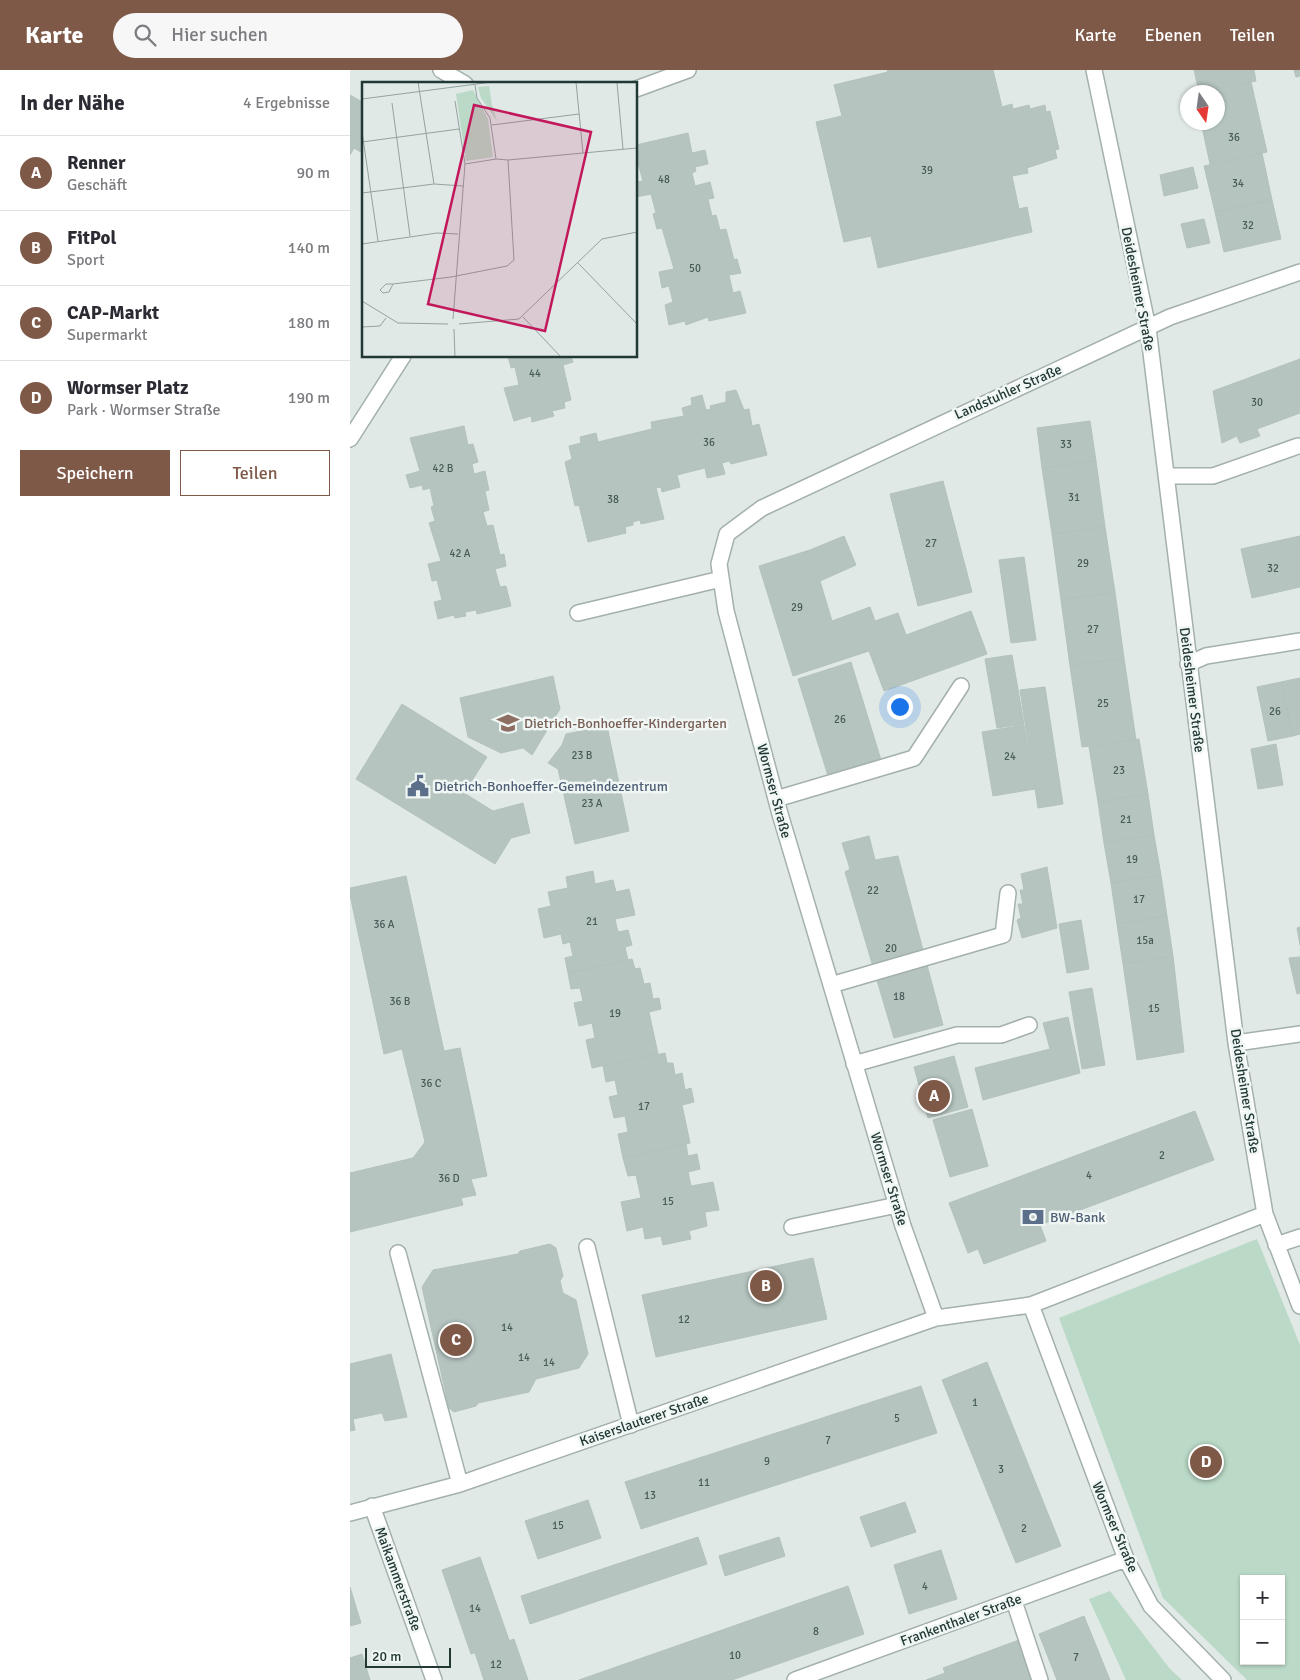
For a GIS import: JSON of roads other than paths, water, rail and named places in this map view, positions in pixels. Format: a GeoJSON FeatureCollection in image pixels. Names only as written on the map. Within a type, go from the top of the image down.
{"type":"FeatureCollection","features":[{"type":"Feature","properties":{"kind":"street"},"geometry":{"type":"LineString","coordinates":[[441,70],[462,82]]}},
{"type":"Feature","properties":{"kind":"street"},"geometry":{"type":"LineString","coordinates":[[638,88],[688,70]]}},
{"type":"Feature","properties":{"kind":"street","name":"Deidesheimer Straße"},"geometry":{"type":"LineString","coordinates":[[1094,70],[1148,328],[1236,1043],[1264,1214],[1300,1306]]}},
{"type":"Feature","properties":{"kind":"street","name":"Landstuhler Straße"},"geometry":{"type":"LineString","coordinates":[[727,534],[762,508],[934,425],[1170,317],[1300,272]]}},
{"type":"Feature","properties":{"kind":"street"},"geometry":{"type":"LineString","coordinates":[[350,439],[402,358]]}},
{"type":"Feature","properties":{"kind":"street"},"geometry":{"type":"LineString","coordinates":[[1166,476],[1212,476],[1298,446]]}},
{"type":"Feature","properties":{"kind":"street","name":"Wormser Straße"},"geometry":{"type":"LineString","coordinates":[[727,534],[719,564],[726,611],[776,799],[896,1204],[936,1318]]}},
{"type":"Feature","properties":{"kind":"street"},"geometry":{"type":"LineString","coordinates":[[578,613],[721,579]]}},
{"type":"Feature","properties":{"kind":"street"},"geometry":{"type":"LineString","coordinates":[[1188,664],[1206,656],[1300,641]]}},
{"type":"Feature","properties":{"kind":"street"},"geometry":{"type":"LineString","coordinates":[[776,799],[914,758],[961,686]]}},
{"type":"Feature","properties":{"kind":"street"},"geometry":{"type":"LineString","coordinates":[[831,985],[1003,935],[1008,893]]}},
{"type":"Feature","properties":{"kind":"street"},"geometry":{"type":"LineString","coordinates":[[854,1064],[957,1036],[1001,1035],[1029,1025]]}},
{"type":"Feature","properties":{"kind":"street"},"geometry":{"type":"LineString","coordinates":[[1236,1043],[1300,1034]]}},
{"type":"Feature","properties":{"kind":"street"},"geometry":{"type":"LineString","coordinates":[[792,1227],[896,1204]]}},
{"type":"Feature","properties":{"kind":"street"},"geometry":{"type":"LineString","coordinates":[[936,1318],[1030,1304],[1264,1214]]}},
{"type":"Feature","properties":{"kind":"street"},"geometry":{"type":"LineString","coordinates":[[1276,1245],[1300,1237]]}},
{"type":"Feature","properties":{"kind":"street"},"geometry":{"type":"LineString","coordinates":[[587,1247],[631,1425]]}},
{"type":"Feature","properties":{"kind":"street"},"geometry":{"type":"LineString","coordinates":[[398,1253],[460,1484]]}},
{"type":"Feature","properties":{"kind":"street","name":"Wormser Straße"},"geometry":{"type":"LineString","coordinates":[[1030,1304],[1126,1559],[1151,1606],[1223,1680]]}},
{"type":"Feature","properties":{"kind":"street","name":"Kaiserslauterer Straße"},"geometry":{"type":"LineString","coordinates":[[350,1513],[460,1484],[936,1318]]}},
{"type":"Feature","properties":{"kind":"street","name":"Maikammerstraße"},"geometry":{"type":"LineString","coordinates":[[372,1506],[434,1680]]}},
{"type":"Feature","properties":{"kind":"street","name":"Frankenthaler Straße"},"geometry":{"type":"LineString","coordinates":[[795,1680],[1126,1559]]}},
{"type":"Feature","properties":{"kind":"street"},"geometry":{"type":"LineString","coordinates":[[1014,1601],[1040,1680]]}},
{"type":"Feature","properties":{"kind":"place","name":"Dietrich-Bonhoeffer-Kindergarten"},"geometry":{"type":"Point","coordinates":[508,723]}},
{"type":"Feature","properties":{"kind":"place","name":"Dietrich-Bonhoeffer-Gemeindezentrum"},"geometry":{"type":"Point","coordinates":[418,786]}},
{"type":"Feature","properties":{"kind":"place","name":"Renner"},"geometry":{"type":"Point","coordinates":[934,1096]}},
{"type":"Feature","properties":{"kind":"place","name":"BW-Bank"},"geometry":{"type":"Point","coordinates":[1033,1217]}},
{"type":"Feature","properties":{"kind":"place","name":"FitPol"},"geometry":{"type":"Point","coordinates":[766,1286]}},
{"type":"Feature","properties":{"kind":"place","name":"CAP-Markt"},"geometry":{"type":"Point","coordinates":[456,1340]}},
{"type":"Feature","properties":{"kind":"place","name":"Wormser Platz"},"geometry":{"type":"Point","coordinates":[1206,1462]}}]}
